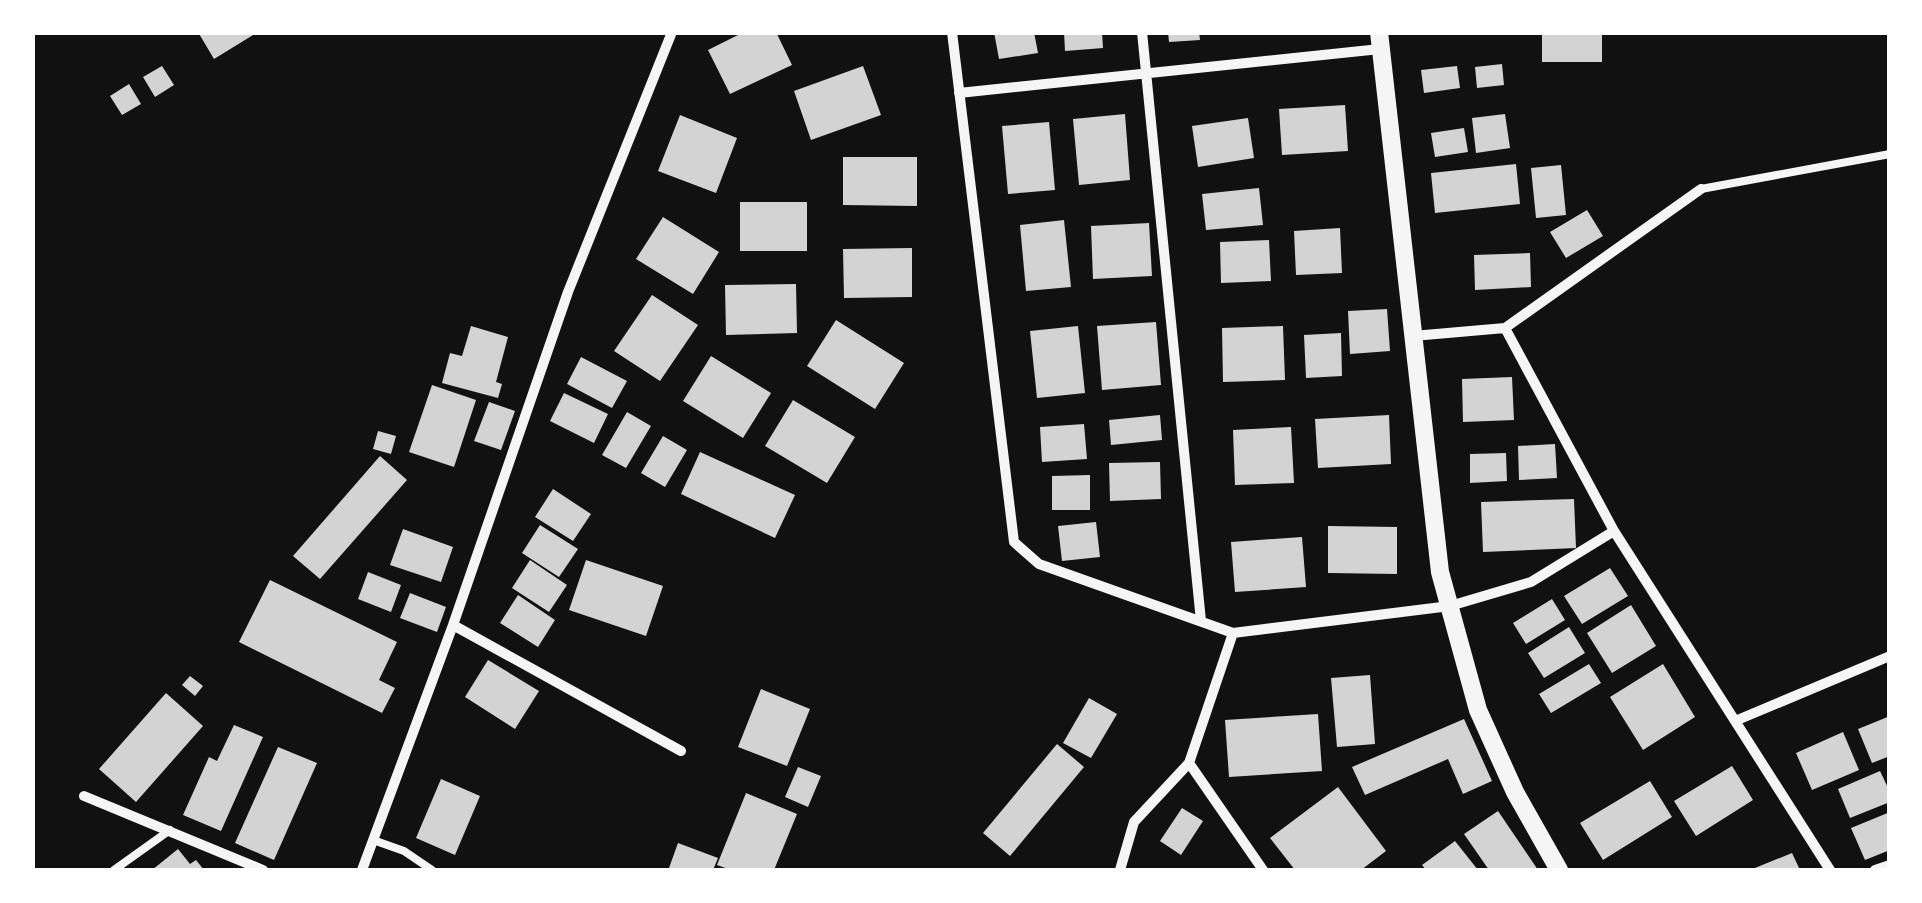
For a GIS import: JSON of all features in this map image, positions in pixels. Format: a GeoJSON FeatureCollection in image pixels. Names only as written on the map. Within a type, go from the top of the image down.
{"type":"FeatureCollection","features":[{"type":"Feature","properties":{"kind":"street"},"geometry":{"type":"LineString","coordinates":[[362,870],[453,625],[568,292],[672,32]]}},
{"type":"Feature","properties":{"kind":"street"},"geometry":{"type":"LineString","coordinates":[[952,32],[1014,542],[1039,564],[1234,633],[1450,606],[1531,582],[1614,530]]}},
{"type":"Feature","properties":{"kind":"street"},"geometry":{"type":"LineString","coordinates":[[1142,32],[1202,621]]}},
{"type":"Feature","properties":{"kind":"street"},"geometry":{"type":"LineString","coordinates":[[959,93],[1146,74],[1380,41],[1440,572],[1478,710],[1515,792],[1559,870]]}},
{"type":"Feature","properties":{"kind":"street"},"geometry":{"type":"LineString","coordinates":[[1413,336],[1505,328],[1702,189]]}},
{"type":"Feature","properties":{"kind":"street"},"geometry":{"type":"LineString","coordinates":[[1505,328],[1614,530],[1830,870]]}},
{"type":"Feature","properties":{"kind":"street"},"geometry":{"type":"LineString","coordinates":[[453,625],[681,751]]}},
{"type":"Feature","properties":{"kind":"street"},"geometry":{"type":"LineString","coordinates":[[1120,870],[1134,822],[1189,763],[1234,633]]}},
{"type":"Feature","properties":{"kind":"street"},"geometry":{"type":"LineString","coordinates":[[1736,721],[1890,656]]}},
{"type":"Feature","properties":{"kind":"street"},"geometry":{"type":"LineString","coordinates":[[1189,763],[1262,870]]}},
{"type":"Feature","properties":{"kind":"street"},"geometry":{"type":"LineString","coordinates":[[84,796],[264,870]]}},
{"type":"Feature","properties":{"kind":"street"},"geometry":{"type":"LineString","coordinates":[[1875,870],[1890,864]]}},
{"type":"Feature","properties":{"kind":"lane"},"geometry":{"type":"LineString","coordinates":[[1702,189],[1890,154]]}},
{"type":"Feature","properties":{"kind":"lane"},"geometry":{"type":"LineString","coordinates":[[114,870],[170,830]]}},
{"type":"Feature","properties":{"kind":"lane"},"geometry":{"type":"LineString","coordinates":[[372,840],[404,851],[432,870]]}},
{"type":"Feature","properties":{"kind":"building"},"geometry":{"type":"Polygon","coordinates":[[[198,32],[258,32],[214,59],[198,32]]]}},
{"type":"Feature","properties":{"kind":"building"},"geometry":{"type":"Polygon","coordinates":[[[744,32],[776,32],[792,65],[730,94],[708,50],[744,32]]]}},
{"type":"Feature","properties":{"kind":"building"},"geometry":{"type":"Polygon","coordinates":[[[994,32],[1034,32],[1038,53],[999,59],[994,32]]]}},
{"type":"Feature","properties":{"kind":"building"},"geometry":{"type":"Polygon","coordinates":[[[1064,32],[1102,32],[1103,48],[1065,51],[1064,32]]]}},
{"type":"Feature","properties":{"kind":"building"},"geometry":{"type":"Polygon","coordinates":[[[1168,32],[1199,32],[1200,40],[1169,42],[1168,32]]]}},
{"type":"Feature","properties":{"kind":"building"},"geometry":{"type":"Polygon","coordinates":[[[1542,32],[1602,32],[1602,62],[1542,62],[1542,32]]]}},
{"type":"Feature","properties":{"kind":"building"},"geometry":{"type":"Polygon","coordinates":[[[1502,64],[1504,85],[1477,88],[1475,67],[1502,64]]]}},
{"type":"Feature","properties":{"kind":"building"},"geometry":{"type":"Polygon","coordinates":[[[162,66],[174,85],[155,97],[143,77],[162,66]]]}},
{"type":"Feature","properties":{"kind":"building"},"geometry":{"type":"Polygon","coordinates":[[[863,66],[881,115],[811,140],[794,91],[863,66]]]}},
{"type":"Feature","properties":{"kind":"building"},"geometry":{"type":"Polygon","coordinates":[[[1457,66],[1460,88],[1424,93],[1421,70],[1457,66]]]}},
{"type":"Feature","properties":{"kind":"building"},"geometry":{"type":"Polygon","coordinates":[[[129,84],[141,104],[122,115],[110,96],[129,84]]]}},
{"type":"Feature","properties":{"kind":"building"},"geometry":{"type":"Polygon","coordinates":[[[1345,105],[1348,151],[1282,155],[1279,109],[1345,105]]]}},
{"type":"Feature","properties":{"kind":"building"},"geometry":{"type":"Polygon","coordinates":[[[1125,114],[1130,180],[1079,185],[1073,119],[1125,114]]]}},
{"type":"Feature","properties":{"kind":"building"},"geometry":{"type":"Polygon","coordinates":[[[1505,114],[1510,148],[1476,153],[1472,118],[1505,114]]]}},
{"type":"Feature","properties":{"kind":"building"},"geometry":{"type":"Polygon","coordinates":[[[680,115],[737,138],[716,193],[658,171],[680,115]]]}},
{"type":"Feature","properties":{"kind":"building"},"geometry":{"type":"Polygon","coordinates":[[[1248,118],[1254,158],[1198,167],[1192,126],[1248,118]]]}},
{"type":"Feature","properties":{"kind":"building"},"geometry":{"type":"Polygon","coordinates":[[[1049,122],[1055,190],[1008,194],[1002,126],[1049,122]]]}},
{"type":"Feature","properties":{"kind":"building"},"geometry":{"type":"Polygon","coordinates":[[[1464,128],[1468,152],[1435,157],[1431,133],[1464,128]]]}},
{"type":"Feature","properties":{"kind":"building"},"geometry":{"type":"Polygon","coordinates":[[[843,157],[917,157],[917,206],[843,205],[843,157]]]}},
{"type":"Feature","properties":{"kind":"building"},"geometry":{"type":"Polygon","coordinates":[[[1516,164],[1520,204],[1435,213],[1431,173],[1516,164]]]}},
{"type":"Feature","properties":{"kind":"building"},"geometry":{"type":"Polygon","coordinates":[[[1561,165],[1566,215],[1536,218],[1531,168],[1561,165]]]}},
{"type":"Feature","properties":{"kind":"building"},"geometry":{"type":"Polygon","coordinates":[[[1259,188],[1263,225],[1206,230],[1202,194],[1259,188]]]}},
{"type":"Feature","properties":{"kind":"building"},"geometry":{"type":"Polygon","coordinates":[[[740,202],[807,202],[807,251],[740,251],[740,202]]]}},
{"type":"Feature","properties":{"kind":"building"},"geometry":{"type":"Polygon","coordinates":[[[1587,210],[1603,236],[1566,258],[1550,232],[1587,210]]]}},
{"type":"Feature","properties":{"kind":"building"},"geometry":{"type":"Polygon","coordinates":[[[663,217],[719,252],[693,294],[636,259],[663,217]]]}},
{"type":"Feature","properties":{"kind":"building"},"geometry":{"type":"Polygon","coordinates":[[[1064,220],[1071,287],[1026,291],[1020,225],[1064,220]]]}},
{"type":"Feature","properties":{"kind":"building"},"geometry":{"type":"Polygon","coordinates":[[[1149,223],[1152,276],[1093,279],[1091,226],[1149,223]]]}},
{"type":"Feature","properties":{"kind":"building"},"geometry":{"type":"Polygon","coordinates":[[[1340,228],[1342,273],[1296,275],[1294,231],[1340,228]]]}},
{"type":"Feature","properties":{"kind":"building"},"geometry":{"type":"Polygon","coordinates":[[[1269,240],[1271,281],[1221,283],[1220,242],[1269,240]]]}},
{"type":"Feature","properties":{"kind":"building"},"geometry":{"type":"Polygon","coordinates":[[[912,248],[912,297],[844,298],[843,249],[912,248]]]}},
{"type":"Feature","properties":{"kind":"building"},"geometry":{"type":"Polygon","coordinates":[[[1530,253],[1531,287],[1475,290],[1474,255],[1530,253]]]}},
{"type":"Feature","properties":{"kind":"building"},"geometry":{"type":"Polygon","coordinates":[[[796,284],[797,333],[726,335],[725,285],[796,284]]]}},
{"type":"Feature","properties":{"kind":"building"},"geometry":{"type":"Polygon","coordinates":[[[652,295],[698,325],[660,381],[614,351],[652,295]]]}},
{"type":"Feature","properties":{"kind":"building"},"geometry":{"type":"Polygon","coordinates":[[[1387,309],[1390,351],[1350,354],[1348,311],[1387,309]]]}},
{"type":"Feature","properties":{"kind":"building"},"geometry":{"type":"Polygon","coordinates":[[[836,320],[904,363],[875,409],[807,366],[836,320]]]}},
{"type":"Feature","properties":{"kind":"building"},"geometry":{"type":"Polygon","coordinates":[[[1156,322],[1161,385],[1102,390],[1097,326],[1156,322]]]}},
{"type":"Feature","properties":{"kind":"building"},"geometry":{"type":"Polygon","coordinates":[[[471,326],[508,337],[496,382],[502,384],[498,398],[442,383],[450,353],[462,356],[471,326]]]}},
{"type":"Feature","properties":{"kind":"building"},"geometry":{"type":"Polygon","coordinates":[[[1078,326],[1085,393],[1037,398],[1030,331],[1078,326]]]}},
{"type":"Feature","properties":{"kind":"building"},"geometry":{"type":"Polygon","coordinates":[[[1283,326],[1285,380],[1223,382],[1222,328],[1283,326]]]}},
{"type":"Feature","properties":{"kind":"building"},"geometry":{"type":"Polygon","coordinates":[[[1341,333],[1342,376],[1306,378],[1304,335],[1341,333]]]}},
{"type":"Feature","properties":{"kind":"building"},"geometry":{"type":"Polygon","coordinates":[[[711,356],[771,393],[743,438],[683,401],[711,356]]]}},
{"type":"Feature","properties":{"kind":"building"},"geometry":{"type":"Polygon","coordinates":[[[581,357],[627,381],[612,408],[567,384],[581,357]]]}},
{"type":"Feature","properties":{"kind":"building"},"geometry":{"type":"Polygon","coordinates":[[[1512,377],[1514,420],[1463,422],[1462,379],[1512,377]]]}},
{"type":"Feature","properties":{"kind":"building"},"geometry":{"type":"Polygon","coordinates":[[[432,385],[476,400],[454,467],[409,452],[432,385]]]}},
{"type":"Feature","properties":{"kind":"building"},"geometry":{"type":"Polygon","coordinates":[[[564,393],[608,414],[594,443],[550,421],[564,393]]]}},
{"type":"Feature","properties":{"kind":"building"},"geometry":{"type":"Polygon","coordinates":[[[793,400],[855,437],[827,483],[765,446],[793,400]]]}},
{"type":"Feature","properties":{"kind":"building"},"geometry":{"type":"Polygon","coordinates":[[[489,402],[515,411],[501,450],[474,441],[489,402]]]}},
{"type":"Feature","properties":{"kind":"building"},"geometry":{"type":"Polygon","coordinates":[[[627,412],[651,426],[626,468],[602,455],[627,412]]]}},
{"type":"Feature","properties":{"kind":"building"},"geometry":{"type":"Polygon","coordinates":[[[1160,415],[1162,440],[1111,445],[1109,420],[1160,415]]]}},
{"type":"Feature","properties":{"kind":"building"},"geometry":{"type":"Polygon","coordinates":[[[1389,415],[1391,464],[1318,468],[1315,419],[1389,415]]]}},
{"type":"Feature","properties":{"kind":"building"},"geometry":{"type":"Polygon","coordinates":[[[1084,424],[1087,459],[1042,462],[1040,427],[1084,424]]]}},
{"type":"Feature","properties":{"kind":"building"},"geometry":{"type":"Polygon","coordinates":[[[1291,427],[1294,483],[1235,485],[1233,430],[1291,427]]]}},
{"type":"Feature","properties":{"kind":"building"},"geometry":{"type":"Polygon","coordinates":[[[378,431],[396,436],[391,454],[373,449],[378,431]]]}},
{"type":"Feature","properties":{"kind":"building"},"geometry":{"type":"Polygon","coordinates":[[[663,436],[687,450],[665,487],[641,473],[663,436]]]}},
{"type":"Feature","properties":{"kind":"building"},"geometry":{"type":"Polygon","coordinates":[[[1555,444],[1557,478],[1519,480],[1518,446],[1555,444]]]}},
{"type":"Feature","properties":{"kind":"building"},"geometry":{"type":"Polygon","coordinates":[[[700,452],[795,495],[775,538],[681,494],[700,452]]]}},
{"type":"Feature","properties":{"kind":"building"},"geometry":{"type":"Polygon","coordinates":[[[1506,453],[1507,481],[1470,483],[1470,454],[1506,453]]]}},
{"type":"Feature","properties":{"kind":"building"},"geometry":{"type":"Polygon","coordinates":[[[380,456],[407,480],[320,579],[293,556],[380,456]]]}},
{"type":"Feature","properties":{"kind":"building"},"geometry":{"type":"Polygon","coordinates":[[[1160,462],[1161,499],[1110,501],[1109,463],[1160,462]]]}},
{"type":"Feature","properties":{"kind":"building"},"geometry":{"type":"Polygon","coordinates":[[[1090,475],[1090,510],[1052,510],[1052,476],[1090,475]]]}},
{"type":"Feature","properties":{"kind":"building"},"geometry":{"type":"Polygon","coordinates":[[[553,489],[591,514],[573,541],[535,517],[553,489]]]}},
{"type":"Feature","properties":{"kind":"building"},"geometry":{"type":"Polygon","coordinates":[[[1574,499],[1576,548],[1483,552],[1481,502],[1574,499]]]}},
{"type":"Feature","properties":{"kind":"building"},"geometry":{"type":"Polygon","coordinates":[[[1096,522],[1100,557],[1062,561],[1058,526],[1096,522]]]}},
{"type":"Feature","properties":{"kind":"building"},"geometry":{"type":"Polygon","coordinates":[[[540,525],[578,549],[559,577],[522,553],[540,525]]]}},
{"type":"Feature","properties":{"kind":"building"},"geometry":{"type":"Polygon","coordinates":[[[1328,526],[1397,527],[1397,574],[1328,573],[1328,526]]]}},
{"type":"Feature","properties":{"kind":"building"},"geometry":{"type":"Polygon","coordinates":[[[403,529],[453,547],[441,582],[390,565],[403,529]]]}},
{"type":"Feature","properties":{"kind":"building"},"geometry":{"type":"Polygon","coordinates":[[[1302,537],[1306,587],[1235,592],[1231,542],[1302,537]]]}},
{"type":"Feature","properties":{"kind":"building"},"geometry":{"type":"Polygon","coordinates":[[[530,560],[567,585],[549,612],[512,588],[530,560]]]}},
{"type":"Feature","properties":{"kind":"building"},"geometry":{"type":"Polygon","coordinates":[[[586,560],[663,586],[646,636],[569,610],[586,560]]]}},
{"type":"Feature","properties":{"kind":"building"},"geometry":{"type":"Polygon","coordinates":[[[1610,568],[1628,596],[1582,624],[1564,596],[1610,568]]]}},
{"type":"Feature","properties":{"kind":"building"},"geometry":{"type":"Polygon","coordinates":[[[368,572],[401,585],[391,612],[358,599],[368,572]]]}},
{"type":"Feature","properties":{"kind":"building"},"geometry":{"type":"Polygon","coordinates":[[[270,580],[397,642],[379,680],[395,688],[382,713],[239,642],[270,580]]]}},
{"type":"Feature","properties":{"kind":"building"},"geometry":{"type":"Polygon","coordinates":[[[410,593],[446,607],[437,632],[400,618],[410,593]]]}},
{"type":"Feature","properties":{"kind":"building"},"geometry":{"type":"Polygon","coordinates":[[[518,595],[555,620],[538,647],[500,623],[518,595]]]}},
{"type":"Feature","properties":{"kind":"building"},"geometry":{"type":"Polygon","coordinates":[[[1552,599],[1565,620],[1526,644],[1513,623],[1552,599]]]}},
{"type":"Feature","properties":{"kind":"building"},"geometry":{"type":"Polygon","coordinates":[[[1631,605],[1656,646],[1612,673],[1587,633],[1631,605]]]}},
{"type":"Feature","properties":{"kind":"building"},"geometry":{"type":"Polygon","coordinates":[[[1569,627],[1585,653],[1544,678],[1528,653],[1569,627]]]}},
{"type":"Feature","properties":{"kind":"building"},"geometry":{"type":"Polygon","coordinates":[[[488,660],[539,691],[515,729],[465,697],[488,660]]]}},
{"type":"Feature","properties":{"kind":"building"},"geometry":{"type":"Polygon","coordinates":[[[1589,664],[1601,683],[1551,713],[1539,694],[1589,664]]]}},
{"type":"Feature","properties":{"kind":"building"},"geometry":{"type":"Polygon","coordinates":[[[1663,664],[1695,717],[1643,750],[1610,697],[1663,664]]]}},
{"type":"Feature","properties":{"kind":"building"},"geometry":{"type":"Polygon","coordinates":[[[1370,675],[1375,744],[1337,747],[1331,678],[1370,675]]]}},
{"type":"Feature","properties":{"kind":"building"},"geometry":{"type":"Polygon","coordinates":[[[190,676],[203,686],[195,696],[182,685],[190,676]]]}},
{"type":"Feature","properties":{"kind":"building"},"geometry":{"type":"Polygon","coordinates":[[[761,689],[810,709],[787,766],[738,747],[761,689]]]}},
{"type":"Feature","properties":{"kind":"building"},"geometry":{"type":"Polygon","coordinates":[[[166,693],[203,726],[136,802],[99,769],[166,693]]]}},
{"type":"Feature","properties":{"kind":"building"},"geometry":{"type":"Polygon","coordinates":[[[1089,698],[1117,714],[1091,758],[1063,743],[1089,698]]]}},
{"type":"Feature","properties":{"kind":"building"},"geometry":{"type":"Polygon","coordinates":[[[1318,714],[1322,771],[1229,777],[1225,720],[1318,714]]]}},
{"type":"Feature","properties":{"kind":"building"},"geometry":{"type":"Polygon","coordinates":[[[1890,716],[1890,756],[1872,763],[1858,729],[1890,716]]]}},
{"type":"Feature","properties":{"kind":"building"},"geometry":{"type":"Polygon","coordinates":[[[1464,719],[1492,781],[1463,794],[1448,759],[1365,795],[1352,767],[1464,719]]]}},
{"type":"Feature","properties":{"kind":"building"},"geometry":{"type":"Polygon","coordinates":[[[234,725],[263,737],[221,831],[183,815],[209,757],[217,761],[234,725]]]}},
{"type":"Feature","properties":{"kind":"building"},"geometry":{"type":"Polygon","coordinates":[[[1843,732],[1859,770],[1812,790],[1796,753],[1843,732]]]}},
{"type":"Feature","properties":{"kind":"building"},"geometry":{"type":"Polygon","coordinates":[[[1057,744],[1084,767],[1010,856],[983,833],[1057,744]]]}},
{"type":"Feature","properties":{"kind":"building"},"geometry":{"type":"Polygon","coordinates":[[[278,747],[317,763],[274,860],[235,843],[278,747]]]}},
{"type":"Feature","properties":{"kind":"building"},"geometry":{"type":"Polygon","coordinates":[[[1732,766],[1753,800],[1696,836],[1674,801],[1732,766]]]}},
{"type":"Feature","properties":{"kind":"building"},"geometry":{"type":"Polygon","coordinates":[[[798,767],[821,776],[808,807],[785,797],[798,767]]]}},
{"type":"Feature","properties":{"kind":"building"},"geometry":{"type":"Polygon","coordinates":[[[1880,771],[1890,792],[1890,802],[1850,818],[1838,789],[1880,771]]]}},
{"type":"Feature","properties":{"kind":"building"},"geometry":{"type":"Polygon","coordinates":[[[441,779],[480,796],[455,855],[416,838],[441,779]]]}},
{"type":"Feature","properties":{"kind":"building"},"geometry":{"type":"Polygon","coordinates":[[[1650,781],[1672,817],[1603,860],[1580,823],[1650,781]]]}},
{"type":"Feature","properties":{"kind":"building"},"geometry":{"type":"Polygon","coordinates":[[[1338,787],[1386,851],[1361,870],[1295,870],[1270,838],[1338,787]]]}},
{"type":"Feature","properties":{"kind":"building"},"geometry":{"type":"Polygon","coordinates":[[[746,793],[797,814],[774,870],[731,870],[717,865],[746,793]]]}},
{"type":"Feature","properties":{"kind":"building"},"geometry":{"type":"Polygon","coordinates":[[[1182,808],[1203,821],[1181,855],[1160,841],[1182,808]]]}},
{"type":"Feature","properties":{"kind":"building"},"geometry":{"type":"Polygon","coordinates":[[[1498,811],[1538,870],[1489,870],[1464,834],[1498,811]]]}},
{"type":"Feature","properties":{"kind":"building"},"geometry":{"type":"Polygon","coordinates":[[[1890,812],[1890,850],[1865,860],[1851,828],[1890,812]]]}},
{"type":"Feature","properties":{"kind":"building"},"geometry":{"type":"Polygon","coordinates":[[[1455,841],[1478,870],[1426,870],[1422,865],[1455,841]]]}},
{"type":"Feature","properties":{"kind":"building"},"geometry":{"type":"Polygon","coordinates":[[[678,843],[718,858],[713,870],[669,868],[678,843]]]}},
{"type":"Feature","properties":{"kind":"building"},"geometry":{"type":"Polygon","coordinates":[[[178,849],[190,864],[196,860],[204,870],[152,870],[178,849]]]}},
{"type":"Feature","properties":{"kind":"building"},"geometry":{"type":"Polygon","coordinates":[[[1792,853],[1800,870],[1750,870],[1792,853]]]}}]}
